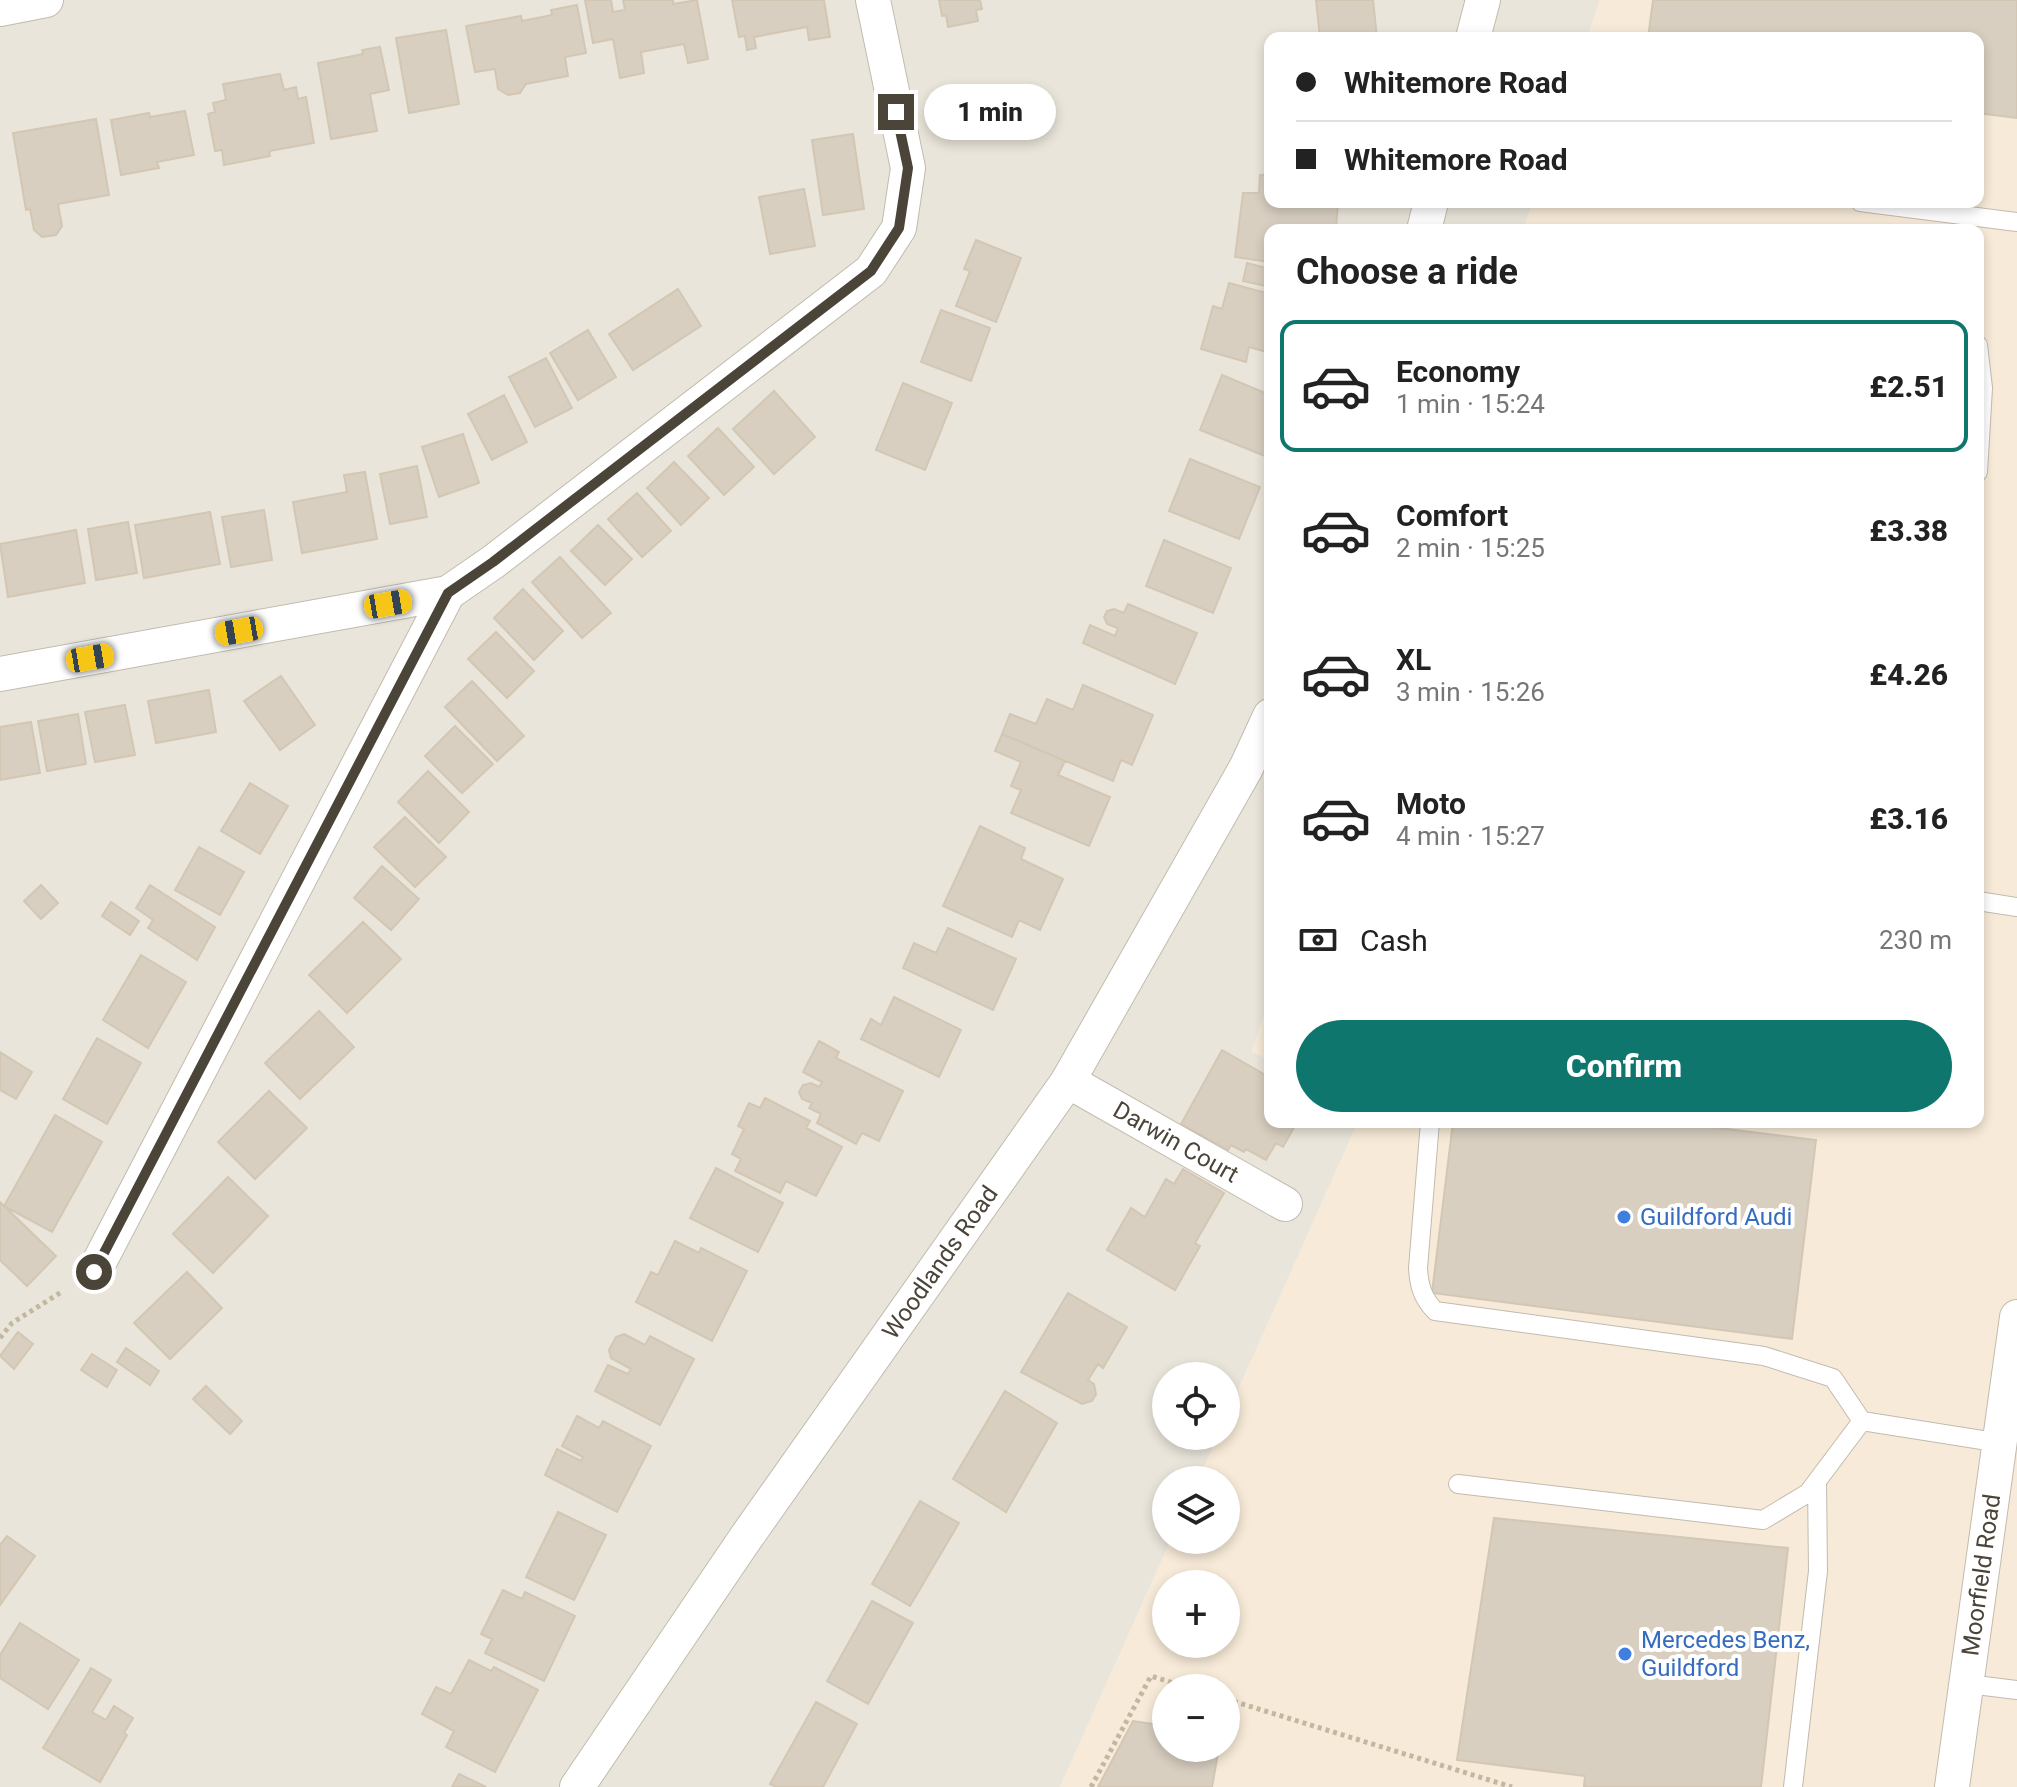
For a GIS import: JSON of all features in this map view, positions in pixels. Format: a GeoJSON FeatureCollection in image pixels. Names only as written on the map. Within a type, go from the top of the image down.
{"type":"FeatureCollection","features":[{"type":"Feature","properties":{"kind":"street"},"geometry":{"type":"LineString","coordinates":[[0,9],[46,0]]}},
{"type":"Feature","properties":{"kind":"street"},"geometry":{"type":"LineString","coordinates":[[0,674],[448,593],[493,562],[871,271],[899,228],[908,168],[873,0]]}},
{"type":"Feature","properties":{"kind":"street"},"geometry":{"type":"LineString","coordinates":[[1475,32],[1483,0]]}},
{"type":"Feature","properties":{"kind":"street"},"geometry":{"type":"LineString","coordinates":[[94,1272],[448,593]]}},
{"type":"Feature","properties":{"kind":"street","name":"Woodlands Road"},"geometry":{"type":"LineString","coordinates":[[577,1787],[745,1539],[1068,1081],[1258,771],[1264,744]]}},
{"type":"Feature","properties":{"kind":"street","name":"Darwin Court"},"geometry":{"type":"LineString","coordinates":[[1068,1081],[1285,1204]]}},
{"type":"Feature","properties":{"kind":"street","name":"Moorfield Road"},"geometry":{"type":"LineString","coordinates":[[1952,1787],[2001,1443],[2012,1392],[2017,1317]]}},
{"type":"Feature","properties":{"kind":"lane"},"geometry":{"type":"LineString","coordinates":[[1907,208],[2017,222]]}},
{"type":"Feature","properties":{"kind":"lane"},"geometry":{"type":"LineString","coordinates":[[1984,902],[2017,907]]}},
{"type":"Feature","properties":{"kind":"lane"},"geometry":{"type":"LineString","coordinates":[[1430,1128],[1419,1283],[1424,1299],[1435,1311],[1764,1356],[1833,1378],[1862,1421],[2001,1443]]}},
{"type":"Feature","properties":{"kind":"lane"},"geometry":{"type":"LineString","coordinates":[[1458,1484],[1763,1520],[1808,1493],[1862,1421]]}},
{"type":"Feature","properties":{"kind":"lane"},"geometry":{"type":"LineString","coordinates":[[1793,1787],[1818,1571],[1817,1481]]}},
{"type":"Feature","properties":{"kind":"lane"},"geometry":{"type":"LineString","coordinates":[[1968,1684],[2017,1690]]}},
{"type":"Feature","properties":{"kind":"path"},"geometry":{"type":"LineString","coordinates":[[0,1338],[12,1323],[94,1272]]}},
{"type":"Feature","properties":{"kind":"path"},"geometry":{"type":"LineString","coordinates":[[1091,1787],[1152,1676]]}},
{"type":"Feature","properties":{"kind":"path"},"geometry":{"type":"LineString","coordinates":[[1240,1703],[1512,1787]]}},
{"type":"Feature","properties":{"kind":"shaded area"},"geometry":{"type":"Polygon","coordinates":[[[0,0],[1600,0],[1589,32],[1264,32],[1264,208],[1531,208],[1525,224],[1264,224],[1264,1015],[1252,1052],[1264,1057],[1264,1128],[1355,1128],[1240,1386],[1240,1362],[1152,1362],[1152,1450],[1212,1450],[1204,1466],[1152,1466],[1152,1554],[1165,1554],[1158,1570],[1152,1570],[1152,1582],[1060,1787],[0,1787],[0,0]]]}},
{"type":"Feature","properties":{"kind":"shaded area"},"geometry":{"type":"Polygon","coordinates":[[[1600,0],[2017,0],[2017,1787],[1060,1787],[1152,1582],[1152,1658],[1240,1658],[1240,1570],[1158,1570],[1165,1554],[1240,1554],[1240,1466],[1204,1466],[1212,1450],[1240,1450],[1240,1386],[1355,1128],[1984,1128],[1984,224],[1525,224],[1531,208],[1984,208],[1984,32],[1589,32],[1600,0]]]}},
{"type":"Feature","properties":{"kind":"shaded area"},"geometry":{"type":"Polygon","coordinates":[[[1264,1015],[1264,1057],[1252,1052],[1264,1015]]]}},
{"type":"Feature","properties":{"kind":"building"},"geometry":{"type":"Polygon","coordinates":[[[585,0],[611,0],[613,12],[625,10],[623,0],[673,0],[673,4],[697,0],[708,59],[688,63],[684,44],[641,52],[644,73],[620,78],[613,39],[593,43],[585,0]]]}},
{"type":"Feature","properties":{"kind":"building"},"geometry":{"type":"Polygon","coordinates":[[[732,0],[824,0],[830,37],[809,40],[807,27],[754,37],[756,48],[747,50],[745,36],[739,37],[732,0]]]}},
{"type":"Feature","properties":{"kind":"building"},"geometry":{"type":"Polygon","coordinates":[[[939,0],[980,0],[982,9],[976,10],[978,21],[948,27],[939,0]]]}},
{"type":"Feature","properties":{"kind":"building"},"geometry":{"type":"Polygon","coordinates":[[[1316,0],[1373,0],[1376,32],[1319,32],[1316,0]]]}},
{"type":"Feature","properties":{"kind":"building"},"geometry":{"type":"Polygon","coordinates":[[[1653,0],[2017,0],[2017,118],[1984,114],[1984,32],[1649,32],[1653,0]]]}},
{"type":"Feature","properties":{"kind":"building"},"geometry":{"type":"Polygon","coordinates":[[[577,5],[586,53],[565,57],[568,76],[526,84],[520,93],[508,95],[498,89],[495,69],[475,72],[466,26],[521,16],[522,21],[552,15],[551,10],[577,5]]]}},
{"type":"Feature","properties":{"kind":"building"},"geometry":{"type":"Polygon","coordinates":[[[446,30],[459,104],[409,113],[396,38],[446,30]]]}},
{"type":"Feature","properties":{"kind":"building"},"geometry":{"type":"Polygon","coordinates":[[[380,47],[389,90],[370,94],[377,131],[331,139],[318,63],[363,54],[362,50],[380,47]]]}},
{"type":"Feature","properties":{"kind":"building"},"geometry":{"type":"Polygon","coordinates":[[[280,74],[284,90],[296,87],[298,99],[306,97],[314,143],[269,151],[270,156],[224,165],[222,150],[215,151],[208,114],[215,112],[213,103],[226,100],[223,84],[280,74]]]}},
{"type":"Feature","properties":{"kind":"building"},"geometry":{"type":"Polygon","coordinates":[[[185,111],[194,155],[157,162],[159,168],[121,175],[111,120],[185,111]]]}},
{"type":"Feature","properties":{"kind":"building"},"geometry":{"type":"Polygon","coordinates":[[[96,119],[109,195],[58,204],[62,226],[56,235],[42,237],[34,230],[30,209],[26,210],[13,133],[96,119]]]}},
{"type":"Feature","properties":{"kind":"building"},"geometry":{"type":"Polygon","coordinates":[[[853,134],[864,209],[823,215],[812,140],[853,134]]]}},
{"type":"Feature","properties":{"kind":"building"},"geometry":{"type":"Polygon","coordinates":[[[1260,175],[1264,175],[1264,208],[1338,208],[1336,224],[1264,224],[1264,261],[1235,257],[1243,193],[1259,193],[1260,175]]]}},
{"type":"Feature","properties":{"kind":"building"},"geometry":{"type":"Polygon","coordinates":[[[804,189],[815,246],[770,254],[759,197],[804,189]]]}},
{"type":"Feature","properties":{"kind":"building"},"geometry":{"type":"Polygon","coordinates":[[[976,240],[1021,258],[996,322],[956,306],[970,271],[964,269],[976,240]]]}},
{"type":"Feature","properties":{"kind":"building"},"geometry":{"type":"Polygon","coordinates":[[[1247,263],[1264,267],[1264,286],[1243,281],[1247,263]]]}},
{"type":"Feature","properties":{"kind":"building"},"geometry":{"type":"Polygon","coordinates":[[[1229,283],[1264,292],[1264,351],[1249,347],[1246,362],[1201,349],[1213,306],[1222,309],[1229,283]]]}},
{"type":"Feature","properties":{"kind":"building"},"geometry":{"type":"Polygon","coordinates":[[[678,289],[701,326],[633,370],[609,334],[678,289]]]}},
{"type":"Feature","properties":{"kind":"building"},"geometry":{"type":"Polygon","coordinates":[[[941,310],[990,328],[971,381],[921,362],[941,310]]]}},
{"type":"Feature","properties":{"kind":"building"},"geometry":{"type":"Polygon","coordinates":[[[588,330],[616,377],[578,400],[550,353],[588,330]]]}},
{"type":"Feature","properties":{"kind":"building"},"geometry":{"type":"Polygon","coordinates":[[[546,358],[572,408],[535,427],[509,377],[546,358]]]}},
{"type":"Feature","properties":{"kind":"building"},"geometry":{"type":"Polygon","coordinates":[[[1222,375],[1264,392],[1264,456],[1200,430],[1222,375]]]}},
{"type":"Feature","properties":{"kind":"building"},"geometry":{"type":"Polygon","coordinates":[[[903,383],[952,403],[925,470],[876,450],[903,383]]]}},
{"type":"Feature","properties":{"kind":"building"},"geometry":{"type":"Polygon","coordinates":[[[774,391],[815,437],[774,474],[733,429],[774,391]]]}},
{"type":"Feature","properties":{"kind":"building"},"geometry":{"type":"Polygon","coordinates":[[[504,395],[527,442],[492,460],[468,414],[504,395]]]}},
{"type":"Feature","properties":{"kind":"building"},"geometry":{"type":"Polygon","coordinates":[[[718,428],[754,467],[724,495],[688,456],[718,428]]]}},
{"type":"Feature","properties":{"kind":"building"},"geometry":{"type":"Polygon","coordinates":[[[463,434],[479,483],[439,497],[422,447],[463,434]]]}},
{"type":"Feature","properties":{"kind":"building"},"geometry":{"type":"Polygon","coordinates":[[[1190,459],[1260,487],[1239,539],[1169,511],[1190,459]]]}},
{"type":"Feature","properties":{"kind":"building"},"geometry":{"type":"Polygon","coordinates":[[[674,462],[709,498],[681,525],[647,488],[674,462]]]}},
{"type":"Feature","properties":{"kind":"building"},"geometry":{"type":"Polygon","coordinates":[[[417,466],[427,517],[390,524],[380,474],[417,466]]]}},
{"type":"Feature","properties":{"kind":"building"},"geometry":{"type":"Polygon","coordinates":[[[365,472],[377,539],[302,553],[293,502],[347,492],[344,475],[365,472]]]}},
{"type":"Feature","properties":{"kind":"building"},"geometry":{"type":"Polygon","coordinates":[[[637,493],[671,531],[642,557],[608,519],[637,493]]]}},
{"type":"Feature","properties":{"kind":"building"},"geometry":{"type":"Polygon","coordinates":[[[264,510],[272,560],[231,567],[222,517],[264,510]]]}},
{"type":"Feature","properties":{"kind":"building"},"geometry":{"type":"Polygon","coordinates":[[[210,512],[220,564],[144,578],[135,525],[210,512]]]}},
{"type":"Feature","properties":{"kind":"building"},"geometry":{"type":"Polygon","coordinates":[[[128,522],[137,573],[96,580],[88,529],[128,522]]]}},
{"type":"Feature","properties":{"kind":"building"},"geometry":{"type":"Polygon","coordinates":[[[598,525],[632,559],[605,585],[571,551],[598,525]]]}},
{"type":"Feature","properties":{"kind":"building"},"geometry":{"type":"Polygon","coordinates":[[[76,530],[85,583],[8,597],[0,544],[76,530]]]}},
{"type":"Feature","properties":{"kind":"building"},"geometry":{"type":"Polygon","coordinates":[[[1164,540],[1231,568],[1213,613],[1146,586],[1164,540]]]}},
{"type":"Feature","properties":{"kind":"building"},"geometry":{"type":"Polygon","coordinates":[[[560,557],[611,613],[582,638],[532,582],[560,557]]]}},
{"type":"Feature","properties":{"kind":"building"},"geometry":{"type":"Polygon","coordinates":[[[523,589],[563,631],[534,660],[494,618],[523,589]]]}},
{"type":"Feature","properties":{"kind":"building"},"geometry":{"type":"Polygon","coordinates":[[[1128,604],[1197,633],[1175,684],[1083,643],[1090,625],[1115,636],[1118,628],[1107,624],[1104,617],[1107,611],[1114,609],[1124,613],[1128,604]]]}},
{"type":"Feature","properties":{"kind":"building"},"geometry":{"type":"Polygon","coordinates":[[[496,632],[534,671],[507,698],[468,659],[496,632]]]}},
{"type":"Feature","properties":{"kind":"building"},"geometry":{"type":"Polygon","coordinates":[[[281,676],[315,725],[280,750],[244,701],[281,676]]]}},
{"type":"Feature","properties":{"kind":"building"},"geometry":{"type":"Polygon","coordinates":[[[472,681],[524,736],[497,761],[445,707],[472,681]]]}},
{"type":"Feature","properties":{"kind":"building"},"geometry":{"type":"Polygon","coordinates":[[[1083,685],[1153,715],[1132,765],[1121,760],[1113,781],[1002,734],[1010,714],[1036,724],[1047,699],[1073,710],[1083,685]]]}},
{"type":"Feature","properties":{"kind":"building"},"geometry":{"type":"Polygon","coordinates":[[[209,690],[216,732],[156,743],[148,701],[209,690]]]}},
{"type":"Feature","properties":{"kind":"building"},"geometry":{"type":"Polygon","coordinates":[[[125,705],[135,755],[95,762],[85,712],[125,705]]]}},
{"type":"Feature","properties":{"kind":"building"},"geometry":{"type":"Polygon","coordinates":[[[78,714],[86,764],[47,771],[38,721],[78,714]]]}},
{"type":"Feature","properties":{"kind":"building"},"geometry":{"type":"Polygon","coordinates":[[[31,722],[40,773],[0,780],[0,727],[31,722]]]}},
{"type":"Feature","properties":{"kind":"building"},"geometry":{"type":"Polygon","coordinates":[[[455,726],[493,764],[462,793],[425,756],[455,726]]]}},
{"type":"Feature","properties":{"kind":"building"},"geometry":{"type":"Polygon","coordinates":[[[1002,734],[1065,761],[1058,775],[1110,797],[1089,846],[1011,813],[1021,790],[1011,786],[1021,762],[995,751],[1002,734]]]}},
{"type":"Feature","properties":{"kind":"building"},"geometry":{"type":"Polygon","coordinates":[[[428,771],[469,812],[439,843],[398,802],[428,771]]]}},
{"type":"Feature","properties":{"kind":"building"},"geometry":{"type":"Polygon","coordinates":[[[250,783],[288,806],[260,854],[221,831],[250,783]]]}},
{"type":"Feature","properties":{"kind":"building"},"geometry":{"type":"Polygon","coordinates":[[[405,817],[446,857],[415,887],[374,847],[405,817]]]}},
{"type":"Feature","properties":{"kind":"building"},"geometry":{"type":"Polygon","coordinates":[[[980,826],[1025,848],[1021,859],[1063,879],[1040,930],[1019,920],[1012,937],[943,906],[980,826]]]}},
{"type":"Feature","properties":{"kind":"building"},"geometry":{"type":"Polygon","coordinates":[[[199,847],[244,872],[220,915],[175,890],[199,847]]]}},
{"type":"Feature","properties":{"kind":"building"},"geometry":{"type":"Polygon","coordinates":[[[382,866],[419,899],[391,930],[354,898],[382,866]]]}},
{"type":"Feature","properties":{"kind":"building"},"geometry":{"type":"Polygon","coordinates":[[[41,885],[58,903],[41,919],[24,901],[41,885]]]}},
{"type":"Feature","properties":{"kind":"building"},"geometry":{"type":"Polygon","coordinates":[[[150,885],[215,927],[197,960],[148,928],[153,920],[136,908],[150,885]]]}},
{"type":"Feature","properties":{"kind":"building"},"geometry":{"type":"Polygon","coordinates":[[[111,902],[139,921],[130,935],[102,916],[111,902]]]}},
{"type":"Feature","properties":{"kind":"building"},"geometry":{"type":"Polygon","coordinates":[[[363,922],[401,959],[347,1013],[309,975],[363,922]]]}},
{"type":"Feature","properties":{"kind":"building"},"geometry":{"type":"Polygon","coordinates":[[[948,928],[1016,959],[993,1010],[903,968],[914,943],[936,953],[948,928]]]}},
{"type":"Feature","properties":{"kind":"building"},"geometry":{"type":"Polygon","coordinates":[[[141,955],[186,982],[148,1048],[103,1020],[141,955]]]}},
{"type":"Feature","properties":{"kind":"building"},"geometry":{"type":"Polygon","coordinates":[[[894,997],[961,1030],[939,1077],[861,1039],[871,1019],[881,1025],[894,997]]]}},
{"type":"Feature","properties":{"kind":"building"},"geometry":{"type":"Polygon","coordinates":[[[319,1011],[354,1047],[300,1099],[265,1063],[319,1011]]]}},
{"type":"Feature","properties":{"kind":"building"},"geometry":{"type":"Polygon","coordinates":[[[97,1038],[141,1063],[107,1124],[63,1099],[97,1038]]]}},
{"type":"Feature","properties":{"kind":"building"},"geometry":{"type":"Polygon","coordinates":[[[819,1041],[839,1052],[836,1058],[903,1091],[879,1141],[862,1133],[856,1144],[817,1123],[821,1114],[809,1108],[812,1103],[802,1099],[799,1092],[803,1085],[811,1083],[819,1087],[822,1082],[803,1072],[819,1041]]]}},
{"type":"Feature","properties":{"kind":"building"},"geometry":{"type":"Polygon","coordinates":[[[1222,1050],[1264,1074],[1264,1128],[1294,1128],[1283,1147],[1276,1143],[1266,1160],[1231,1145],[1228,1150],[1181,1124],[1222,1050]]]}},
{"type":"Feature","properties":{"kind":"building"},"geometry":{"type":"Polygon","coordinates":[[[0,1052],[32,1072],[16,1099],[0,1090],[0,1052]]]}},
{"type":"Feature","properties":{"kind":"building"},"geometry":{"type":"Polygon","coordinates":[[[269,1091],[307,1128],[255,1179],[218,1142],[269,1091]]]}},
{"type":"Feature","properties":{"kind":"building"},"geometry":{"type":"Polygon","coordinates":[[[765,1098],[810,1121],[806,1128],[842,1147],[816,1196],[786,1181],[780,1193],[735,1171],[741,1159],[732,1154],[744,1129],[738,1126],[749,1103],[760,1108],[765,1098]]]}},
{"type":"Feature","properties":{"kind":"building"},"geometry":{"type":"Polygon","coordinates":[[[55,1115],[102,1142],[52,1232],[4,1206],[55,1115]]]}},
{"type":"Feature","properties":{"kind":"building","name":"Guildford Audi"},"geometry":{"type":"Polygon","coordinates":[[[1452,1128],[1719,1128],[1816,1140],[1792,1339],[1432,1293],[1452,1128]]]}},
{"type":"Feature","properties":{"kind":"building"},"geometry":{"type":"Polygon","coordinates":[[[716,1168],[783,1203],[758,1252],[690,1218],[716,1168]]]}},
{"type":"Feature","properties":{"kind":"building"},"geometry":{"type":"Polygon","coordinates":[[[1183,1169],[1224,1193],[1195,1243],[1200,1246],[1175,1290],[1107,1250],[1131,1208],[1145,1217],[1166,1179],[1174,1184],[1183,1169]]]}},
{"type":"Feature","properties":{"kind":"building"},"geometry":{"type":"Polygon","coordinates":[[[228,1177],[268,1216],[213,1273],[173,1234],[228,1177]]]}},
{"type":"Feature","properties":{"kind":"building"},"geometry":{"type":"Polygon","coordinates":[[[0,1202],[56,1256],[27,1286],[0,1260],[0,1202]]]}},
{"type":"Feature","properties":{"kind":"building"},"geometry":{"type":"Polygon","coordinates":[[[675,1241],[699,1253],[701,1248],[747,1271],[712,1341],[636,1302],[651,1272],[658,1275],[675,1241]]]}},
{"type":"Feature","properties":{"kind":"building"},"geometry":{"type":"Polygon","coordinates":[[[187,1272],[222,1308],[170,1359],[134,1323],[187,1272]]]}},
{"type":"Feature","properties":{"kind":"building"},"geometry":{"type":"Polygon","coordinates":[[[1068,1293],[1127,1327],[1103,1368],[1098,1364],[1088,1380],[1094,1384],[1096,1394],[1092,1401],[1082,1404],[1021,1372],[1068,1293]]]}},
{"type":"Feature","properties":{"kind":"building"},"geometry":{"type":"Polygon","coordinates":[[[18,1332],[33,1344],[14,1369],[0,1356],[18,1332]]]}},
{"type":"Feature","properties":{"kind":"building"},"geometry":{"type":"Polygon","coordinates":[[[624,1334],[645,1345],[650,1336],[694,1359],[660,1425],[595,1391],[608,1365],[628,1374],[631,1369],[611,1358],[609,1350],[616,1337],[624,1334]]]}},
{"type":"Feature","properties":{"kind":"building"},"geometry":{"type":"Polygon","coordinates":[[[126,1348],[159,1371],[150,1385],[117,1362],[126,1348]]]}},
{"type":"Feature","properties":{"kind":"building"},"geometry":{"type":"Polygon","coordinates":[[[92,1354],[117,1370],[107,1387],[81,1370],[92,1354]]]}},
{"type":"Feature","properties":{"kind":"building"},"geometry":{"type":"Polygon","coordinates":[[[206,1386],[242,1421],[230,1434],[193,1399],[206,1386]]]}},
{"type":"Feature","properties":{"kind":"building"},"geometry":{"type":"Polygon","coordinates":[[[1005,1391],[1057,1423],[1006,1512],[953,1479],[1005,1391]]]}},
{"type":"Feature","properties":{"kind":"building"},"geometry":{"type":"Polygon","coordinates":[[[577,1416],[599,1428],[603,1421],[651,1446],[617,1512],[545,1475],[557,1449],[581,1461],[583,1457],[562,1446],[577,1416]]]}},
{"type":"Feature","properties":{"kind":"building"},"geometry":{"type":"Polygon","coordinates":[[[920,1501],[959,1523],[910,1606],[872,1584],[920,1501]]]}},
{"type":"Feature","properties":{"kind":"building"},"geometry":{"type":"Polygon","coordinates":[[[558,1512],[606,1535],[574,1600],[526,1577],[558,1512]]]}},
{"type":"Feature","properties":{"kind":"building","name":"Mercedes Benz, Guildford"},"geometry":{"type":"Polygon","coordinates":[[[1494,1518],[1788,1548],[1761,1787],[1584,1787],[1585,1776],[1457,1760],[1494,1518]]]}},
{"type":"Feature","properties":{"kind":"building"},"geometry":{"type":"Polygon","coordinates":[[[7,1536],[35,1556],[0,1605],[0,1545],[7,1536]]]}},
{"type":"Feature","properties":{"kind":"building"},"geometry":{"type":"Polygon","coordinates":[[[503,1590],[522,1599],[525,1592],[575,1616],[544,1681],[485,1653],[492,1639],[481,1634],[503,1590]]]}},
{"type":"Feature","properties":{"kind":"building"},"geometry":{"type":"Polygon","coordinates":[[[872,1601],[913,1623],[868,1704],[827,1681],[872,1601]]]}},
{"type":"Feature","properties":{"kind":"building"},"geometry":{"type":"Polygon","coordinates":[[[20,1623],[79,1660],[48,1709],[0,1678],[0,1655],[20,1623]]]}},
{"type":"Feature","properties":{"kind":"building"},"geometry":{"type":"Polygon","coordinates":[[[469,1660],[491,1671],[494,1667],[538,1690],[495,1772],[446,1747],[454,1731],[422,1714],[436,1687],[451,1694],[469,1660]]]}},
{"type":"Feature","properties":{"kind":"building"},"geometry":{"type":"Polygon","coordinates":[[[91,1668],[111,1680],[92,1712],[106,1720],[114,1706],[133,1718],[124,1733],[127,1735],[100,1782],[43,1748],[91,1668]]]}},
{"type":"Feature","properties":{"kind":"building"},"geometry":{"type":"Polygon","coordinates":[[[816,1702],[857,1724],[823,1787],[776,1787],[770,1784],[816,1702]]]}},
{"type":"Feature","properties":{"kind":"building"},"geometry":{"type":"Polygon","coordinates":[[[1133,1721],[1152,1724],[1152,1762],[1216,1762],[1212,1787],[1098,1787],[1133,1721]]]}},
{"type":"Feature","properties":{"kind":"building"},"geometry":{"type":"Polygon","coordinates":[[[459,1774],[486,1787],[452,1787],[459,1774]]]}},
{"type":"Feature","properties":{"kind":"place","name":"Guildford Audi"},"geometry":{"type":"Point","coordinates":[1624,1217]}},
{"type":"Feature","properties":{"kind":"place","name":"Mercedes Benz, Guildford"},"geometry":{"type":"Point","coordinates":[1625,1654]}},
{"type":"Feature","properties":{"kind":"route"},"geometry":{"type":"LineString","coordinates":[[94,1272],[448,593],[493,562],[871,271],[899,228],[908,168],[896,112]]}}]}
